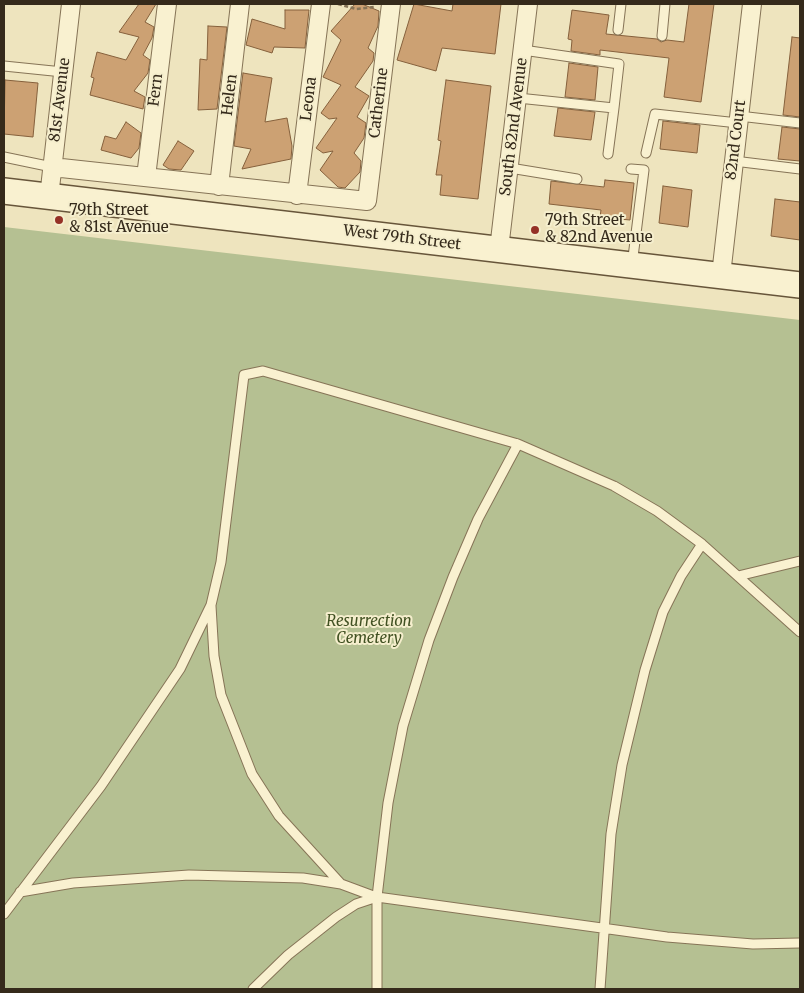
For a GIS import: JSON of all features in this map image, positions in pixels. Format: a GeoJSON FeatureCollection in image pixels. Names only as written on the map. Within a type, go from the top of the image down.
{"type":"FeatureCollection","features":[{"type":"Feature","properties":{"kind":"main road","name":"West 79th Street"},"geometry":{"type":"LineString","coordinates":[[4,191],[800,285]]}},
{"type":"Feature","properties":{"kind":"street","name":"81st Avenue"},"geometry":{"type":"LineString","coordinates":[[49,196],[71,4]]}},
{"type":"Feature","properties":{"kind":"street","name":"Fern"},"geometry":{"type":"LineString","coordinates":[[146,177],[167,4]]}},
{"type":"Feature","properties":{"kind":"street","name":"Helen"},"geometry":{"type":"LineString","coordinates":[[219,186],[240,4]]}},
{"type":"Feature","properties":{"kind":"street","name":"Leona"},"geometry":{"type":"LineString","coordinates":[[297,195],[321,4]]}},
{"type":"Feature","properties":{"kind":"street","name":"South 82nd Avenue"},"geometry":{"type":"LineString","coordinates":[[500,249],[528,4]]}},
{"type":"Feature","properties":{"kind":"street","name":"82nd Court"},"geometry":{"type":"LineString","coordinates":[[721,275],[734,161],[748,4]]}},
{"type":"Feature","properties":{"kind":"street","name":"Catherine"},"geometry":{"type":"LineString","coordinates":[[297,195],[367,201],[391,5]]}},
{"type":"Feature","properties":{"kind":"street"},"geometry":{"type":"LineString","coordinates":[[52,167],[297,195]]}},
{"type":"Feature","properties":{"kind":"lane"},"geometry":{"type":"LineString","coordinates":[[618,30],[621,4]]}},
{"type":"Feature","properties":{"kind":"lane"},"geometry":{"type":"LineString","coordinates":[[662,36],[664,4]]}},
{"type":"Feature","properties":{"kind":"lane"},"geometry":{"type":"LineString","coordinates":[[523,50],[620,64],[608,154]]}},
{"type":"Feature","properties":{"kind":"lane"},"geometry":{"type":"LineString","coordinates":[[4,66],[63,72]]}},
{"type":"Feature","properties":{"kind":"lane"},"geometry":{"type":"LineString","coordinates":[[518,98],[614,108]]}},
{"type":"Feature","properties":{"kind":"lane"},"geometry":{"type":"LineString","coordinates":[[646,153],[655,114],[800,123]]}},
{"type":"Feature","properties":{"kind":"lane"},"geometry":{"type":"LineString","coordinates":[[4,157],[52,167]]}},
{"type":"Feature","properties":{"kind":"lane"},"geometry":{"type":"LineString","coordinates":[[734,161],[800,169]]}},
{"type":"Feature","properties":{"kind":"lane"},"geometry":{"type":"LineString","coordinates":[[510,168],[577,179]]}},
{"type":"Feature","properties":{"kind":"lane"},"geometry":{"type":"LineString","coordinates":[[631,169],[644,170],[632,265]]}},
{"type":"Feature","properties":{"kind":"lane"},"geometry":{"type":"LineString","coordinates":[[4,914],[101,786],[175,677],[211,605],[221,562],[244,375],[263,371],[518,444],[614,486],[657,511],[702,544],[800,632]]}},
{"type":"Feature","properties":{"kind":"lane"},"geometry":{"type":"LineString","coordinates":[[377,989],[376,897],[388,803],[401,736],[429,640],[478,519],[518,444]]}},
{"type":"Feature","properties":{"kind":"lane"},"geometry":{"type":"LineString","coordinates":[[600,989],[611,834],[622,765],[645,670],[664,612],[681,576],[702,544]]}},
{"type":"Feature","properties":{"kind":"lane"},"geometry":{"type":"LineString","coordinates":[[738,576],[800,561]]}},
{"type":"Feature","properties":{"kind":"lane"},"geometry":{"type":"LineString","coordinates":[[211,605],[214,656],[221,695],[252,774],[279,816],[341,884]]}},
{"type":"Feature","properties":{"kind":"lane"},"geometry":{"type":"LineString","coordinates":[[20,892],[73,883],[190,875],[303,878],[341,884],[376,897],[668,937],[753,944],[800,943]]}},
{"type":"Feature","properties":{"kind":"lane"},"geometry":{"type":"LineString","coordinates":[[253,989],[288,955],[336,917],[356,904],[376,897]]}},
{"type":"Feature","properties":{"kind":"path"},"geometry":{"type":"LineString","coordinates":[[338,4],[356,9],[391,5]]}},
{"type":"Feature","properties":{"kind":"green space","name":"Resurrection Cemetery"},"geometry":{"type":"Polygon","coordinates":[[[4,227],[800,320],[800,989],[4,989],[4,227]]]}},
{"type":"Feature","properties":{"kind":"building"},"geometry":{"type":"Polygon","coordinates":[[[139,4],[156,4],[145,22],[154,27],[152,38],[143,55],[150,60],[148,73],[134,91],[145,97],[143,109],[90,95],[94,78],[91,77],[97,52],[126,60],[139,37],[119,32],[139,4]]]}},
{"type":"Feature","properties":{"kind":"building"},"geometry":{"type":"Polygon","coordinates":[[[355,4],[362,4],[379,11],[378,26],[368,48],[374,53],[373,61],[355,87],[369,96],[357,117],[366,123],[364,138],[354,153],[361,161],[360,172],[345,188],[338,187],[320,170],[333,151],[323,153],[316,148],[337,118],[329,119],[321,113],[341,85],[323,77],[341,40],[331,31],[355,4]]]}},
{"type":"Feature","properties":{"kind":"building"},"geometry":{"type":"Polygon","coordinates":[[[414,4],[452,11],[453,4],[501,4],[495,54],[442,48],[436,71],[397,60],[414,4]]]}},
{"type":"Feature","properties":{"kind":"building"},"geometry":{"type":"Polygon","coordinates":[[[689,4],[714,4],[701,102],[664,97],[669,58],[600,50],[600,55],[571,51],[572,40],[568,39],[572,10],[609,15],[606,34],[657,39],[661,42],[667,40],[684,42],[689,4]]]}},
{"type":"Feature","properties":{"kind":"building"},"geometry":{"type":"Polygon","coordinates":[[[285,10],[309,10],[305,48],[274,47],[272,53],[246,45],[252,19],[285,29],[285,10]]]}},
{"type":"Feature","properties":{"kind":"building"},"geometry":{"type":"Polygon","coordinates":[[[208,26],[227,27],[217,109],[198,110],[200,59],[207,60],[208,26]]]}},
{"type":"Feature","properties":{"kind":"building"},"geometry":{"type":"Polygon","coordinates":[[[792,37],[800,38],[800,117],[783,115],[792,37]]]}},
{"type":"Feature","properties":{"kind":"building"},"geometry":{"type":"Polygon","coordinates":[[[569,63],[598,67],[595,100],[565,97],[569,63]]]}},
{"type":"Feature","properties":{"kind":"building"},"geometry":{"type":"Polygon","coordinates":[[[243,73],[272,78],[265,122],[287,118],[292,146],[291,159],[242,169],[251,149],[234,146],[243,73]]]}},
{"type":"Feature","properties":{"kind":"building"},"geometry":{"type":"Polygon","coordinates":[[[5,80],[38,83],[33,137],[4,134],[5,80]]]}},
{"type":"Feature","properties":{"kind":"building"},"geometry":{"type":"Polygon","coordinates":[[[446,80],[491,86],[478,199],[440,195],[442,175],[436,175],[441,141],[438,140],[446,80]]]}},
{"type":"Feature","properties":{"kind":"building"},"geometry":{"type":"Polygon","coordinates":[[[558,108],[595,112],[591,140],[554,136],[558,108]]]}},
{"type":"Feature","properties":{"kind":"building"},"geometry":{"type":"Polygon","coordinates":[[[663,121],[700,125],[697,153],[660,149],[663,121]]]}},
{"type":"Feature","properties":{"kind":"building"},"geometry":{"type":"Polygon","coordinates":[[[126,122],[141,133],[139,148],[131,158],[101,150],[105,136],[116,139],[126,122]]]}},
{"type":"Feature","properties":{"kind":"building"},"geometry":{"type":"Polygon","coordinates":[[[782,127],[800,129],[800,161],[778,159],[782,127]]]}},
{"type":"Feature","properties":{"kind":"building"},"geometry":{"type":"Polygon","coordinates":[[[178,141],[194,151],[181,170],[169,169],[163,165],[178,141]]]}},
{"type":"Feature","properties":{"kind":"building"},"geometry":{"type":"Polygon","coordinates":[[[605,180],[634,183],[630,220],[600,217],[601,210],[549,204],[551,181],[604,187],[605,180]]]}},
{"type":"Feature","properties":{"kind":"building"},"geometry":{"type":"Polygon","coordinates":[[[663,186],[692,190],[688,227],[659,223],[663,186]]]}},
{"type":"Feature","properties":{"kind":"building"},"geometry":{"type":"Polygon","coordinates":[[[775,199],[800,202],[800,240],[771,236],[775,199]]]}},
{"type":"Feature","properties":{"kind":"place","name":"79th Street & 81st Avenue"},"geometry":{"type":"Point","coordinates":[59,220]}},
{"type":"Feature","properties":{"kind":"place","name":"79th Street & 82nd Avenue"},"geometry":{"type":"Point","coordinates":[535,230]}}]}
